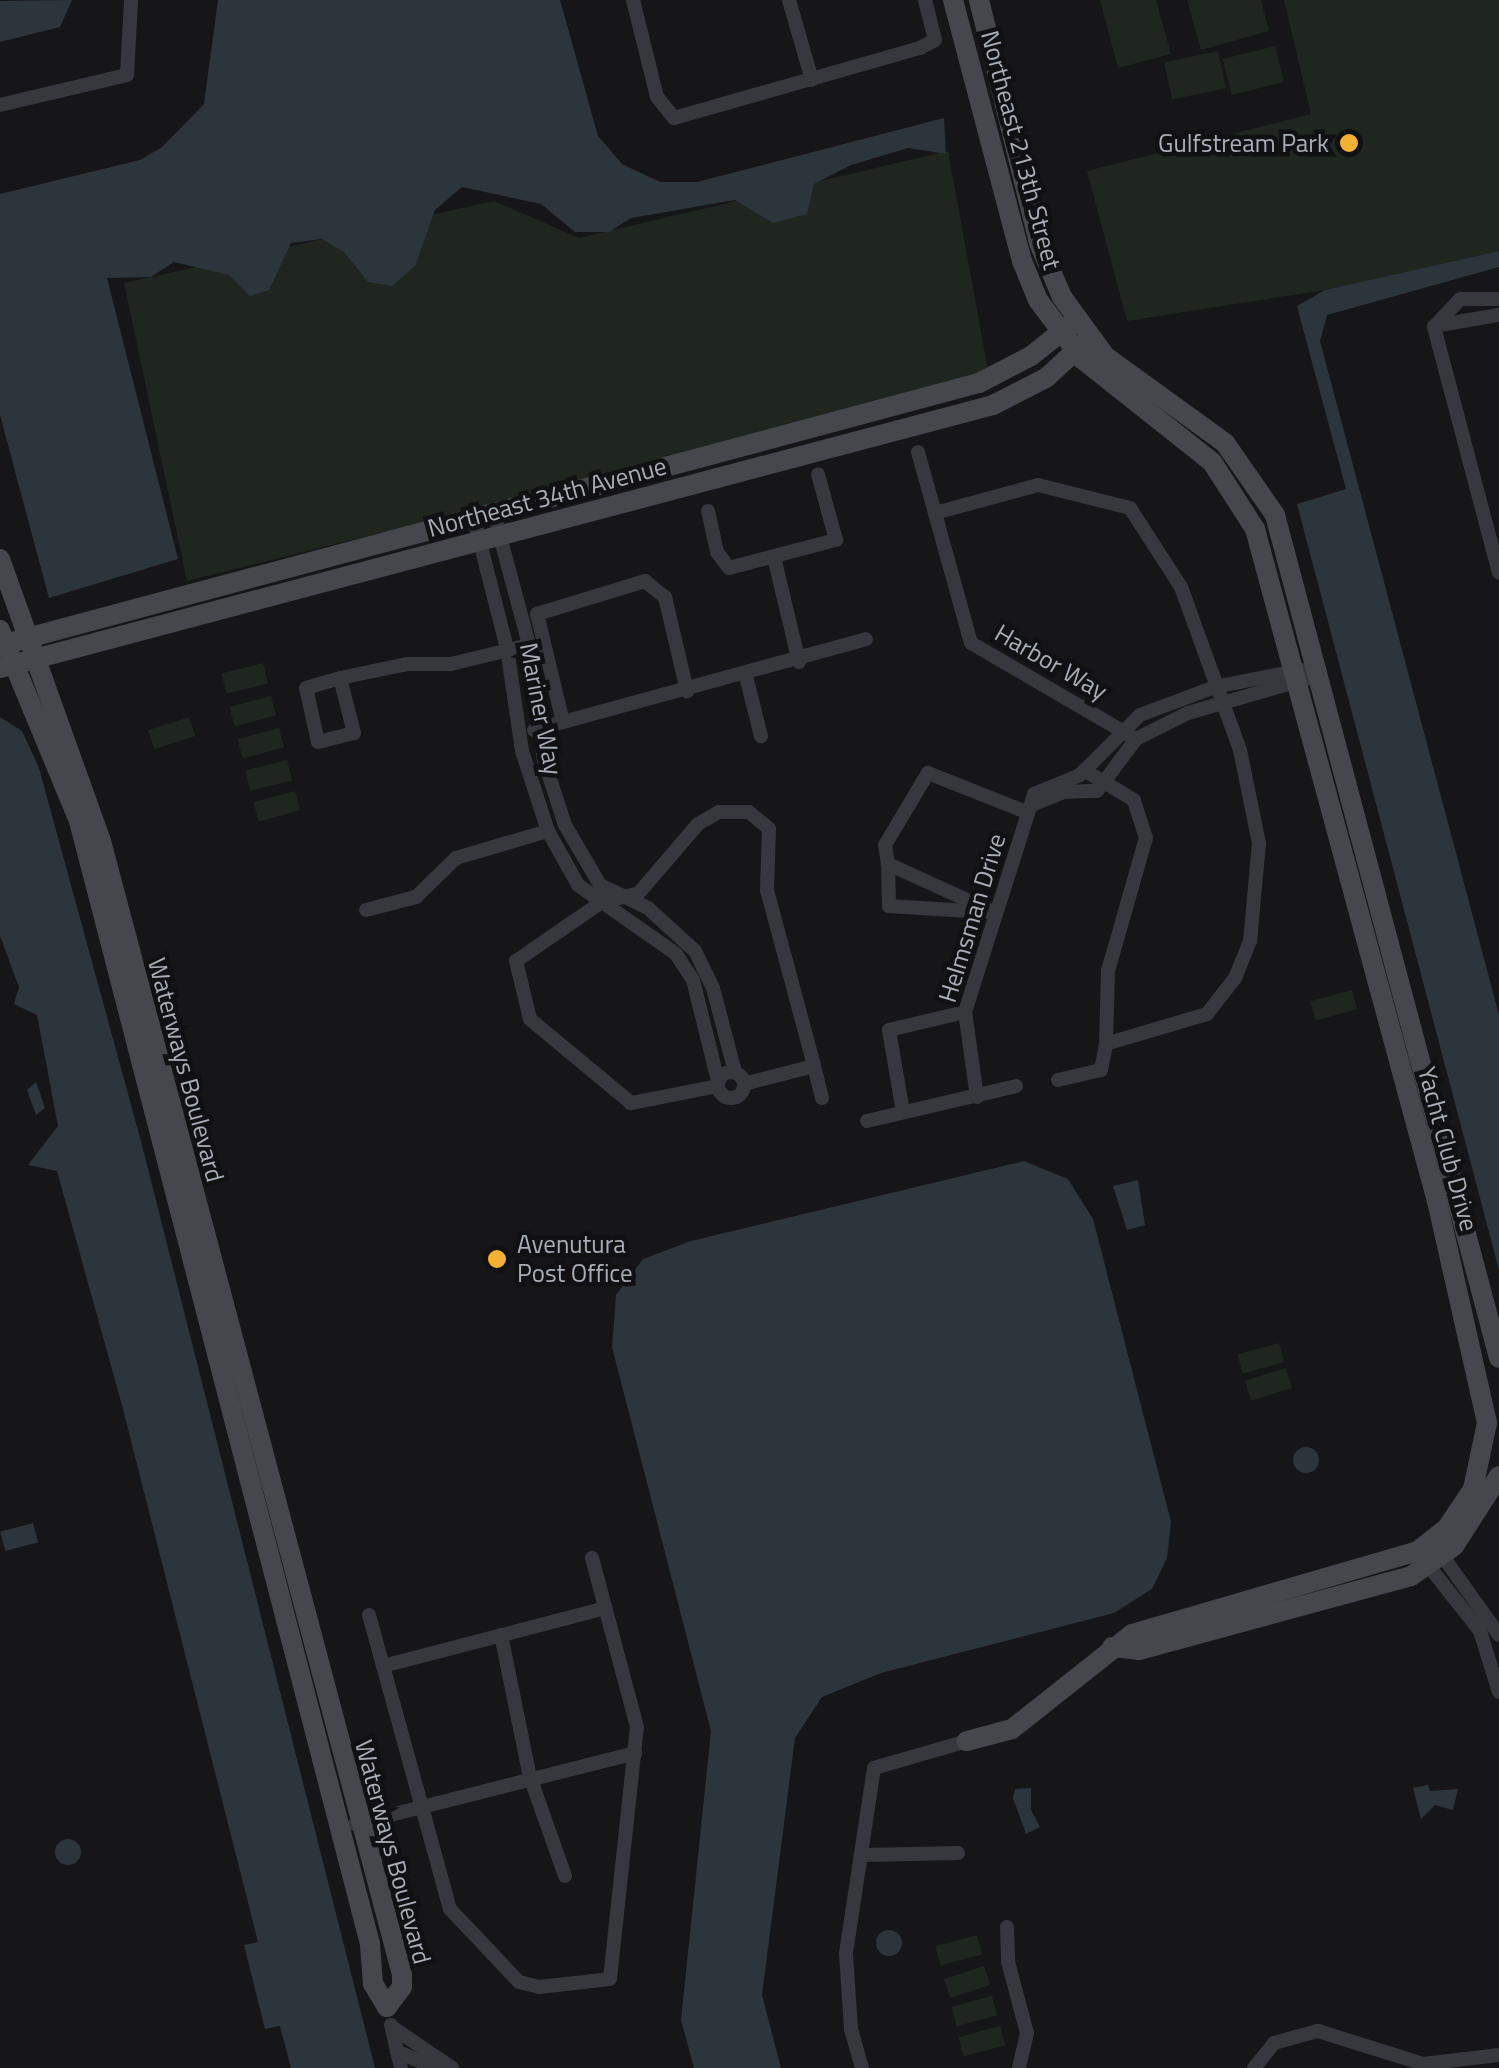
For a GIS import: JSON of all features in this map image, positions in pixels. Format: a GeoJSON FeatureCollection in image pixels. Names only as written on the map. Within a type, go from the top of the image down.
{"type":"FeatureCollection","features":[{"type":"Feature","properties":{"kind":"street"},"geometry":{"type":"LineString","coordinates":[[0,105],[127,75],[131,0]]}},
{"type":"Feature","properties":{"kind":"street"},"geometry":{"type":"LineString","coordinates":[[633,0],[656,97],[674,118],[812,80],[935,40],[925,0]]}},
{"type":"Feature","properties":{"kind":"street"},"geometry":{"type":"LineString","coordinates":[[789,0],[812,80]]}},
{"type":"Feature","properties":{"kind":"street","name":"Northeast 213th Street"},"geometry":{"type":"LineString","coordinates":[[954,0],[1022,261],[1076,340]]}},
{"type":"Feature","properties":{"kind":"street","name":"Northeast 213th Street"},"geometry":{"type":"LineString","coordinates":[[979,0],[1039,243],[1076,340]]}},
{"type":"Feature","properties":{"kind":"street"},"geometry":{"type":"LineString","coordinates":[[1434,326],[1460,300],[1499,299]]}},
{"type":"Feature","properties":{"kind":"street"},"geometry":{"type":"LineString","coordinates":[[1434,326],[1499,315]]}},
{"type":"Feature","properties":{"kind":"street"},"geometry":{"type":"LineString","coordinates":[[1434,326],[1499,573]]}},
{"type":"Feature","properties":{"kind":"street","name":"Northeast 34th Avenue"},"geometry":{"type":"LineString","coordinates":[[8,639],[979,384],[1032,356],[1076,340]]}},
{"type":"Feature","properties":{"kind":"street","name":"Northeast 34th Avenue"},"geometry":{"type":"LineString","coordinates":[[17,664],[993,405],[1046,378],[1076,340]]}},
{"type":"Feature","properties":{"kind":"street","name":"Yacht Club Drive"},"geometry":{"type":"LineString","coordinates":[[1076,340],[1198,448],[1231,485],[1264,551],[1486,1402],[1474,1488],[1430,1554]]}},
{"type":"Feature","properties":{"kind":"street","name":"Yacht Club Drive"},"geometry":{"type":"LineString","coordinates":[[1076,340],[1225,442],[1254,477],[1275,515],[1499,1358]]}},
{"type":"Feature","properties":{"kind":"street","name":"Harbor Way"},"geometry":{"type":"LineString","coordinates":[[918,452],[971,643],[1136,739],[1297,675]]}},
{"type":"Feature","properties":{"kind":"street"},"geometry":{"type":"LineString","coordinates":[[708,510],[723,565],[774,557],[836,540],[818,474]]}},
{"type":"Feature","properties":{"kind":"street"},"geometry":{"type":"LineString","coordinates":[[934,513],[1038,485],[1130,508],[1181,587],[1240,750],[1259,843],[1250,941],[1235,978],[1207,1014],[1106,1044]]}},
{"type":"Feature","properties":{"kind":"street","name":"Mariner Way"},"geometry":{"type":"LineString","coordinates":[[484,516],[529,645],[540,728],[571,839],[600,886],[648,908],[695,951],[713,988],[740,1078]]}},
{"type":"Feature","properties":{"kind":"street","name":"Mariner Way"},"geometry":{"type":"LineString","coordinates":[[490,538],[520,734],[548,832],[578,885],[652,931],[693,980],[718,1084]]}},
{"type":"Feature","properties":{"kind":"street"},"geometry":{"type":"LineString","coordinates":[[774,557],[798,662]]}},
{"type":"Feature","properties":{"kind":"street","name":"Waterways Boulevard"},"geometry":{"type":"LineString","coordinates":[[0,559],[8,639],[101,841],[349,1825],[370,1944],[372,1984],[390,2017]]}},
{"type":"Feature","properties":{"kind":"street"},"geometry":{"type":"LineString","coordinates":[[563,722],[537,614],[654,583],[665,597],[687,691]]}},
{"type":"Feature","properties":{"kind":"street"},"geometry":{"type":"LineString","coordinates":[[520,734],[798,662],[866,640]]}},
{"type":"Feature","properties":{"kind":"street"},"geometry":{"type":"LineString","coordinates":[[340,678],[354,733],[318,742],[306,688],[340,678],[407,664],[451,664],[529,645]]}},
{"type":"Feature","properties":{"kind":"street","name":"Harbor Way"},"geometry":{"type":"LineString","coordinates":[[1082,772],[1121,729],[1215,687],[1320,675]]}},
{"type":"Feature","properties":{"kind":"street"},"geometry":{"type":"LineString","coordinates":[[746,676],[761,736]]}},
{"type":"Feature","properties":{"kind":"street"},"geometry":{"type":"LineString","coordinates":[[1103,783],[1136,739]]}},
{"type":"Feature","properties":{"kind":"street"},"geometry":{"type":"LineString","coordinates":[[1058,1080],[1102,1070],[1108,971],[1146,838],[1134,800],[1082,772]]}},
{"type":"Feature","properties":{"kind":"street","name":"Helmsman Drive"},"geometry":{"type":"LineString","coordinates":[[977,1096],[965,1012],[1026,812],[1034,794],[1082,772]]}},
{"type":"Feature","properties":{"kind":"street"},"geometry":{"type":"LineString","coordinates":[[996,913],[890,906],[885,845],[928,773],[1026,812]]}},
{"type":"Feature","properties":{"kind":"street","name":"Helmsman Drive"},"geometry":{"type":"LineString","coordinates":[[1026,812],[1037,801],[1098,791],[1103,783]]}},
{"type":"Feature","properties":{"kind":"street"},"geometry":{"type":"LineString","coordinates":[[814,1066],[631,1103],[530,1019],[516,962],[602,902],[638,894],[698,824],[719,812],[749,812],[769,829],[767,890],[814,1066],[822,1098]]}},
{"type":"Feature","properties":{"kind":"street"},"geometry":{"type":"LineString","coordinates":[[366,910],[416,897],[456,858],[548,832]]}},
{"type":"Feature","properties":{"kind":"street"},"geometry":{"type":"LineString","coordinates":[[888,864],[996,913]]}},
{"type":"Feature","properties":{"kind":"street"},"geometry":{"type":"LineString","coordinates":[[903,1112],[889,1030],[965,1012]]}},
{"type":"Feature","properties":{"kind":"street"},"geometry":{"type":"LineString","coordinates":[[718,1084],[732,1098],[740,1078]]}},
{"type":"Feature","properties":{"kind":"street"},"geometry":{"type":"LineString","coordinates":[[866,1121],[1016,1086]]}},
{"type":"Feature","properties":{"kind":"street"},"geometry":{"type":"LineString","coordinates":[[862,2068],[850,2029],[846,1953],[874,1768],[1012,1729],[1112,1647],[1139,1650],[1314,1605],[1430,1554],[1470,1528],[1499,1476]]}},
{"type":"Feature","properties":{"kind":"street"},"geometry":{"type":"LineString","coordinates":[[1430,1554],[1491,1629],[1499,1692]]}},
{"type":"Feature","properties":{"kind":"street"},"geometry":{"type":"LineString","coordinates":[[369,1615],[450,1909],[510,1976],[538,1987],[610,1980],[637,1727],[592,1558]]}},
{"type":"Feature","properties":{"kind":"street"},"geometry":{"type":"LineString","coordinates":[[382,1666],[606,1608]]}},
{"type":"Feature","properties":{"kind":"street"},"geometry":{"type":"LineString","coordinates":[[501,1635],[530,1777],[564,1876]]}},
{"type":"Feature","properties":{"kind":"street"},"geometry":{"type":"LineString","coordinates":[[349,1825],[635,1753]]}},
{"type":"Feature","properties":{"kind":"street","name":"Waterways Boulevard"},"geometry":{"type":"LineString","coordinates":[[349,1825],[402,1976],[402,1987],[390,2017]]}},
{"type":"Feature","properties":{"kind":"street"},"geometry":{"type":"LineString","coordinates":[[864,1854],[958,1853]]}},
{"type":"Feature","properties":{"kind":"street"},"geometry":{"type":"LineString","coordinates":[[1007,1928],[1008,1962],[1028,2033],[1019,2068]]}},
{"type":"Feature","properties":{"kind":"street"},"geometry":{"type":"LineString","coordinates":[[390,2017],[400,2068]]}},
{"type":"Feature","properties":{"kind":"street"},"geometry":{"type":"LineString","coordinates":[[390,2017],[452,2068]]}},
{"type":"Feature","properties":{"kind":"street"},"geometry":{"type":"LineString","coordinates":[[1254,2068],[1274,2044],[1318,2031],[1423,2064],[1499,2055]]}},
{"type":"Feature","properties":{"kind":"street"},"geometry":{"type":"LineString","coordinates":[[397,2051],[434,2068]]}},
{"type":"Feature","properties":{"kind":"shaded area"},"geometry":{"type":"Polygon","coordinates":[[[72,0],[60,27],[0,42],[0,1],[72,0]]]}},
{"type":"Feature","properties":{"kind":"shaded area"},"geometry":{"type":"Polygon","coordinates":[[[218,0],[560,0],[598,136],[622,164],[660,182],[697,182],[944,118],[946,154],[908,148],[851,165],[814,184],[807,214],[773,223],[735,200],[631,218],[609,232],[575,232],[541,204],[462,187],[435,210],[415,266],[392,286],[368,282],[344,252],[322,239],[291,243],[269,290],[250,296],[229,275],[174,262],[151,277],[107,278],[178,559],[49,598],[0,415],[0,194],[140,160],[162,147],[204,104],[218,0]]]}},
{"type":"Feature","properties":{"kind":"shaded area"},"geometry":{"type":"Polygon","coordinates":[[[1100,0],[1156,0],[1171,54],[1118,68],[1100,0]]]}},
{"type":"Feature","properties":{"kind":"shaded area"},"geometry":{"type":"Polygon","coordinates":[[[1187,0],[1261,0],[1269,31],[1201,50],[1187,0]]]}},
{"type":"Feature","properties":{"kind":"shaded area","name":"Gulfstream Park"},"geometry":{"type":"Polygon","coordinates":[[[1284,0],[1499,0],[1499,251],[1325,290],[1127,321],[1087,171],[1311,114],[1284,0]]]}},
{"type":"Feature","properties":{"kind":"shaded area"},"geometry":{"type":"Polygon","coordinates":[[[1275,46],[1284,82],[1232,95],[1223,59],[1275,46]]]}},
{"type":"Feature","properties":{"kind":"shaded area"},"geometry":{"type":"Polygon","coordinates":[[[1218,51],[1226,88],[1172,100],[1164,62],[1218,51]]]}},
{"type":"Feature","properties":{"kind":"shaded area"},"geometry":{"type":"Polygon","coordinates":[[[948,151],[988,370],[955,390],[187,581],[124,283],[494,201],[579,238],[948,151]]]}},
{"type":"Feature","properties":{"kind":"shaded area"},"geometry":{"type":"Polygon","coordinates":[[[1499,251],[1499,267],[1327,315],[1320,341],[1499,1015],[1499,1270],[1297,504],[1346,489],[1297,306],[1325,290],[1499,251]]]}},
{"type":"Feature","properties":{"kind":"shaded area"},"geometry":{"type":"Polygon","coordinates":[[[263,663],[268,683],[226,694],[221,673],[263,663]]]}},
{"type":"Feature","properties":{"kind":"shaded area"},"geometry":{"type":"Polygon","coordinates":[[[271,696],[276,715],[235,726],[229,707],[271,696]]]}},
{"type":"Feature","properties":{"kind":"shaded area"},"geometry":{"type":"Polygon","coordinates":[[[0,717],[22,731],[39,768],[142,1145],[375,2068],[291,2068],[280,2026],[265,2029],[244,1945],[258,1942],[123,1409],[57,1171],[28,1165],[58,1126],[37,1015],[14,1004],[19,987],[0,936],[0,717]]]}},
{"type":"Feature","properties":{"kind":"shaded area"},"geometry":{"type":"Polygon","coordinates":[[[189,717],[195,736],[154,749],[148,730],[189,717]]]}},
{"type":"Feature","properties":{"kind":"shaded area"},"geometry":{"type":"Polygon","coordinates":[[[279,728],[284,747],[243,758],[237,739],[279,728]]]}},
{"type":"Feature","properties":{"kind":"shaded area"},"geometry":{"type":"Polygon","coordinates":[[[287,760],[292,780],[250,791],[245,770],[287,760]]]}},
{"type":"Feature","properties":{"kind":"shaded area"},"geometry":{"type":"Polygon","coordinates":[[[295,791],[300,810],[259,821],[253,802],[295,791]]]}},
{"type":"Feature","properties":{"kind":"shaded area"},"geometry":{"type":"Polygon","coordinates":[[[1352,990],[1357,1009],[1316,1020],[1310,1001],[1352,990]]]}},
{"type":"Feature","properties":{"kind":"shaded area"},"geometry":{"type":"Polygon","coordinates":[[[36,1082],[45,1108],[36,1115],[27,1090],[36,1082]]]}},
{"type":"Feature","properties":{"kind":"shaded area"},"geometry":{"type":"Polygon","coordinates":[[[1024,1161],[1068,1179],[1093,1219],[1171,1522],[1167,1558],[1152,1589],[1114,1613],[881,1673],[822,1697],[795,1738],[762,1995],[781,2068],[694,2068],[681,2020],[711,1731],[612,1347],[616,1295],[643,1259],[691,1241],[1024,1161]]]}},
{"type":"Feature","properties":{"kind":"shaded area"},"geometry":{"type":"Polygon","coordinates":[[[1138,1180],[1145,1225],[1127,1230],[1113,1186],[1138,1180]]]}},
{"type":"Feature","properties":{"kind":"shaded area"},"geometry":{"type":"Polygon","coordinates":[[[1279,1343],[1284,1362],[1243,1373],[1237,1354],[1279,1343]]]}},
{"type":"Feature","properties":{"kind":"shaded area"},"geometry":{"type":"Polygon","coordinates":[[[1286,1368],[1292,1388],[1251,1401],[1245,1381],[1286,1368]]]}},
{"type":"Feature","properties":{"kind":"shaded area"},"geometry":{"type":"Polygon","coordinates":[[[1306,1447],[1315,1451],[1319,1460],[1315,1469],[1306,1473],[1297,1469],[1293,1460],[1297,1451],[1306,1447]]]}},
{"type":"Feature","properties":{"kind":"shaded area"},"geometry":{"type":"Polygon","coordinates":[[[33,1523],[38,1542],[5,1551],[0,1532],[33,1523]]]}},
{"type":"Feature","properties":{"kind":"shaded area"},"geometry":{"type":"Polygon","coordinates":[[[1428,1785],[1430,1791],[1458,1789],[1453,1810],[1435,1805],[1421,1819],[1413,1788],[1428,1785]]]}},
{"type":"Feature","properties":{"kind":"shaded area"},"geometry":{"type":"Polygon","coordinates":[[[1031,1788],[1031,1810],[1040,1827],[1026,1834],[1013,1798],[1015,1789],[1031,1788]]]}},
{"type":"Feature","properties":{"kind":"shaded area"},"geometry":{"type":"Polygon","coordinates":[[[68,1839],[77,1843],[81,1852],[77,1861],[68,1865],[59,1861],[55,1852],[59,1843],[68,1839]]]}},
{"type":"Feature","properties":{"kind":"shaded area"},"geometry":{"type":"Polygon","coordinates":[[[889,1930],[898,1934],[902,1943],[898,1952],[889,1956],[880,1952],[876,1943],[880,1934],[889,1930]]]}},
{"type":"Feature","properties":{"kind":"shaded area"},"geometry":{"type":"Polygon","coordinates":[[[977,1935],[982,1954],[941,1965],[935,1946],[977,1935]]]}},
{"type":"Feature","properties":{"kind":"shaded area"},"geometry":{"type":"Polygon","coordinates":[[[984,1966],[990,1985],[950,1998],[944,1979],[984,1966]]]}},
{"type":"Feature","properties":{"kind":"shaded area"},"geometry":{"type":"Polygon","coordinates":[[[992,1996],[997,2015],[957,2026],[951,2007],[992,1996]]]}},
{"type":"Feature","properties":{"kind":"shaded area"},"geometry":{"type":"Polygon","coordinates":[[[1000,2026],[1005,2045],[964,2056],[958,2037],[1000,2026]]]}},
{"type":"Feature","properties":{"kind":"place","name":"Gulfstream Park"},"geometry":{"type":"Point","coordinates":[1349,143]}},
{"type":"Feature","properties":{"kind":"place","name":"Avenutura Post Office"},"geometry":{"type":"Point","coordinates":[497,1259]}}]}
